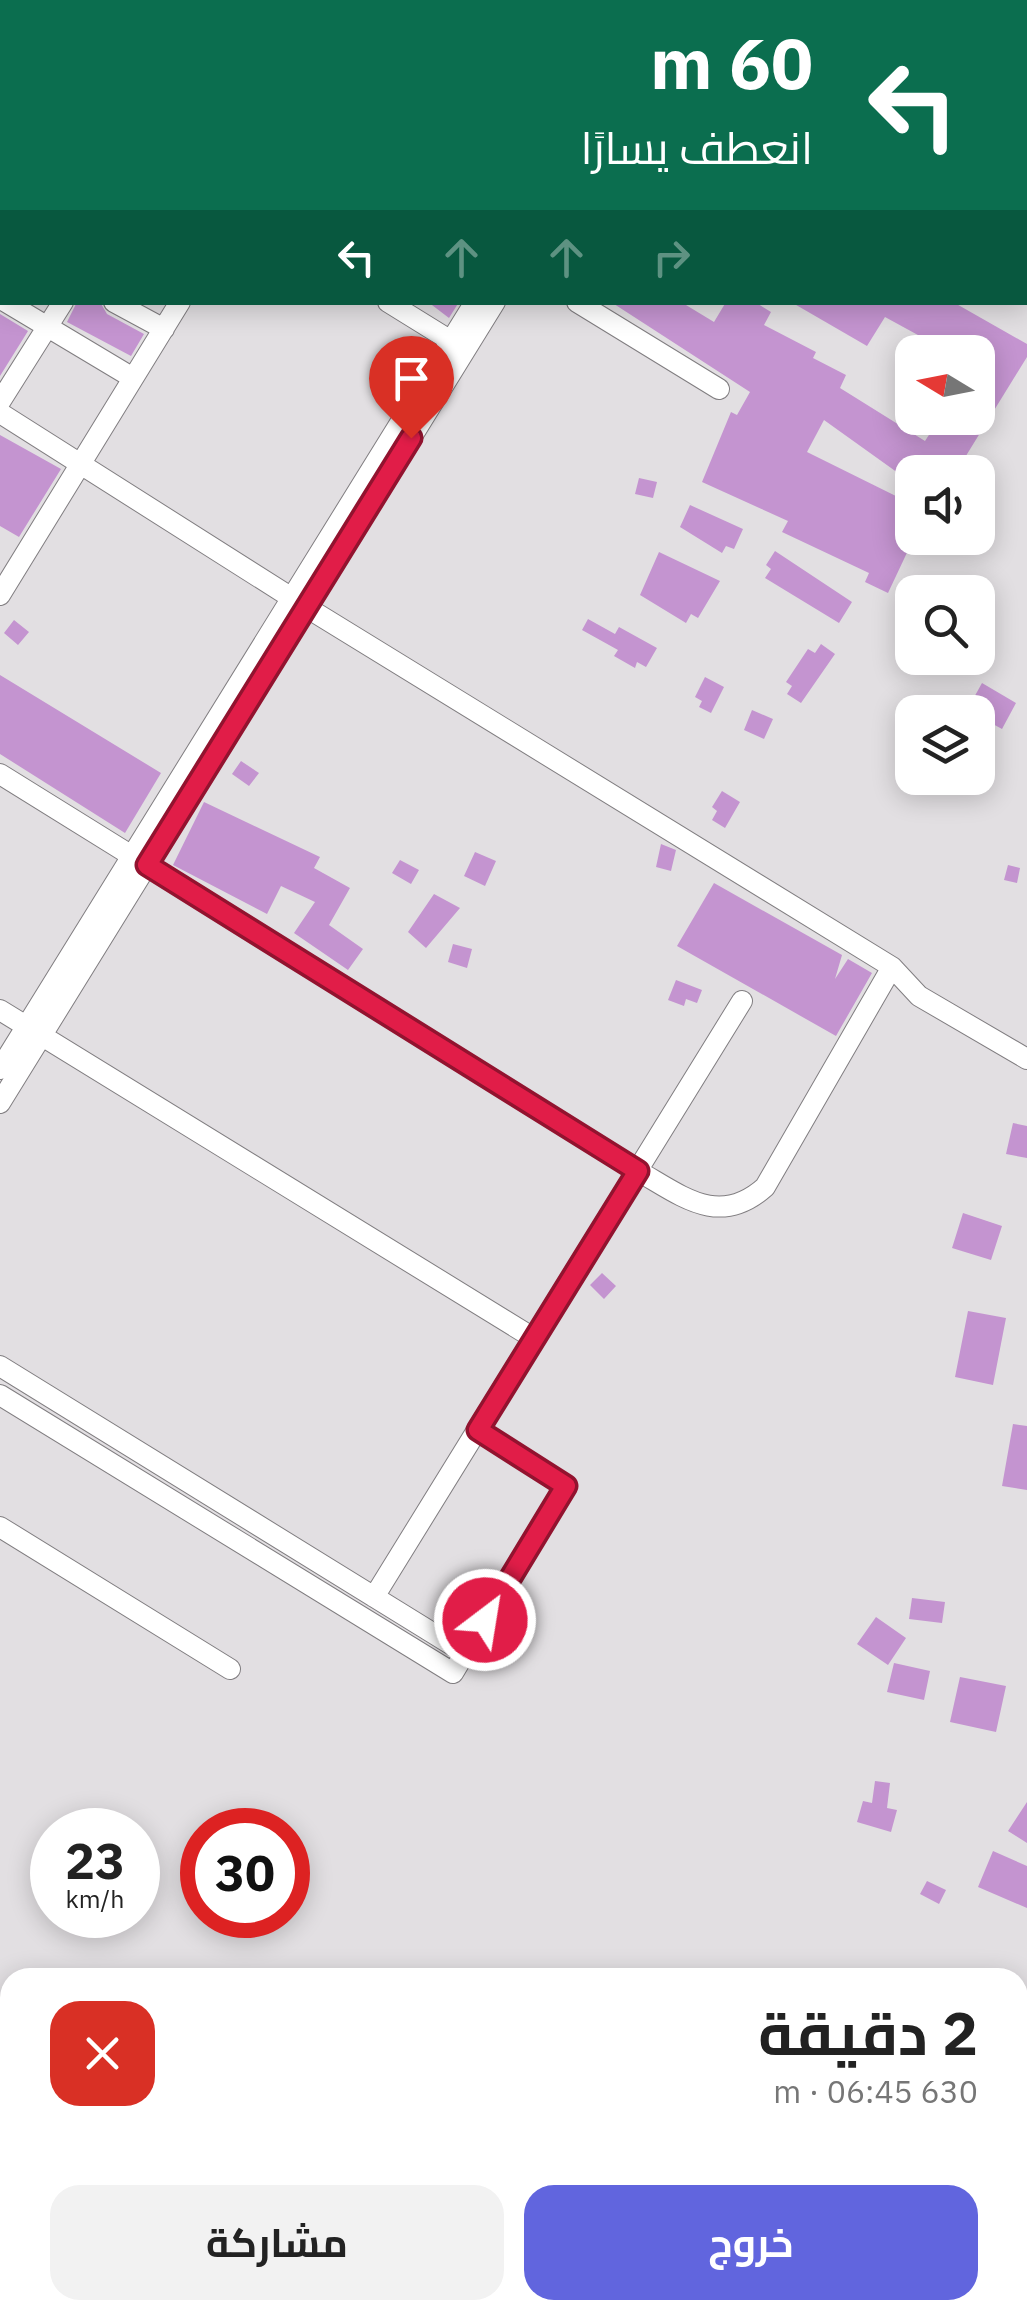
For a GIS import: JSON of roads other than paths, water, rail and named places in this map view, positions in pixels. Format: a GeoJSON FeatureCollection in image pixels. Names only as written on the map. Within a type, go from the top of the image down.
{"type":"FeatureCollection","features":[{"type":"Feature","properties":{"kind":"street"},"geometry":{"type":"LineString","coordinates":[[12,305],[133,378]]}},
{"type":"Feature","properties":{"kind":"street"},"geometry":{"type":"LineString","coordinates":[[0,402],[60,305]]}},
{"type":"Feature","properties":{"kind":"street"},"geometry":{"type":"LineString","coordinates":[[120,305],[164,329]]}},
{"type":"Feature","properties":{"kind":"street"},"geometry":{"type":"LineString","coordinates":[[0,595],[178,305]]}},
{"type":"Feature","properties":{"kind":"street"},"geometry":{"type":"LineString","coordinates":[[393,305],[451,342]]}},
{"type":"Feature","properties":{"kind":"street"},"geometry":{"type":"LineString","coordinates":[[299,603],[473,305]]}},
{"type":"Feature","properties":{"kind":"street"},"geometry":{"type":"LineString","coordinates":[[0,1103],[34,1030],[299,603],[493,305]]}},
{"type":"Feature","properties":{"kind":"street"},"geometry":{"type":"LineString","coordinates":[[582,305],[719,389]]}},
{"type":"Feature","properties":{"kind":"street"},"geometry":{"type":"LineString","coordinates":[[609,322],[620,305]]}},
{"type":"Feature","properties":{"kind":"street"},"geometry":{"type":"LineString","coordinates":[[0,413],[299,603],[892,967],[919,996],[1027,1059]]}},
{"type":"Feature","properties":{"kind":"street"},"geometry":{"type":"LineString","coordinates":[[0,774],[694,1204],[724,1208],[746,1204],[765,1188],[892,967]]}},
{"type":"Feature","properties":{"kind":"street"},"geometry":{"type":"LineString","coordinates":[[374,1597],[742,1002]]}},
{"type":"Feature","properties":{"kind":"street"},"geometry":{"type":"LineString","coordinates":[[0,1010],[535,1338]]}},
{"type":"Feature","properties":{"kind":"street"},"geometry":{"type":"LineString","coordinates":[[0,1068],[34,1030]]}},
{"type":"Feature","properties":{"kind":"street"},"geometry":{"type":"LineString","coordinates":[[0,1366],[465,1653]]}},
{"type":"Feature","properties":{"kind":"street"},"geometry":{"type":"LineString","coordinates":[[0,1396],[453,1672],[566,1486],[478,1430]]}},
{"type":"Feature","properties":{"kind":"street"},"geometry":{"type":"LineString","coordinates":[[0,1527],[230,1669]]}}]}
